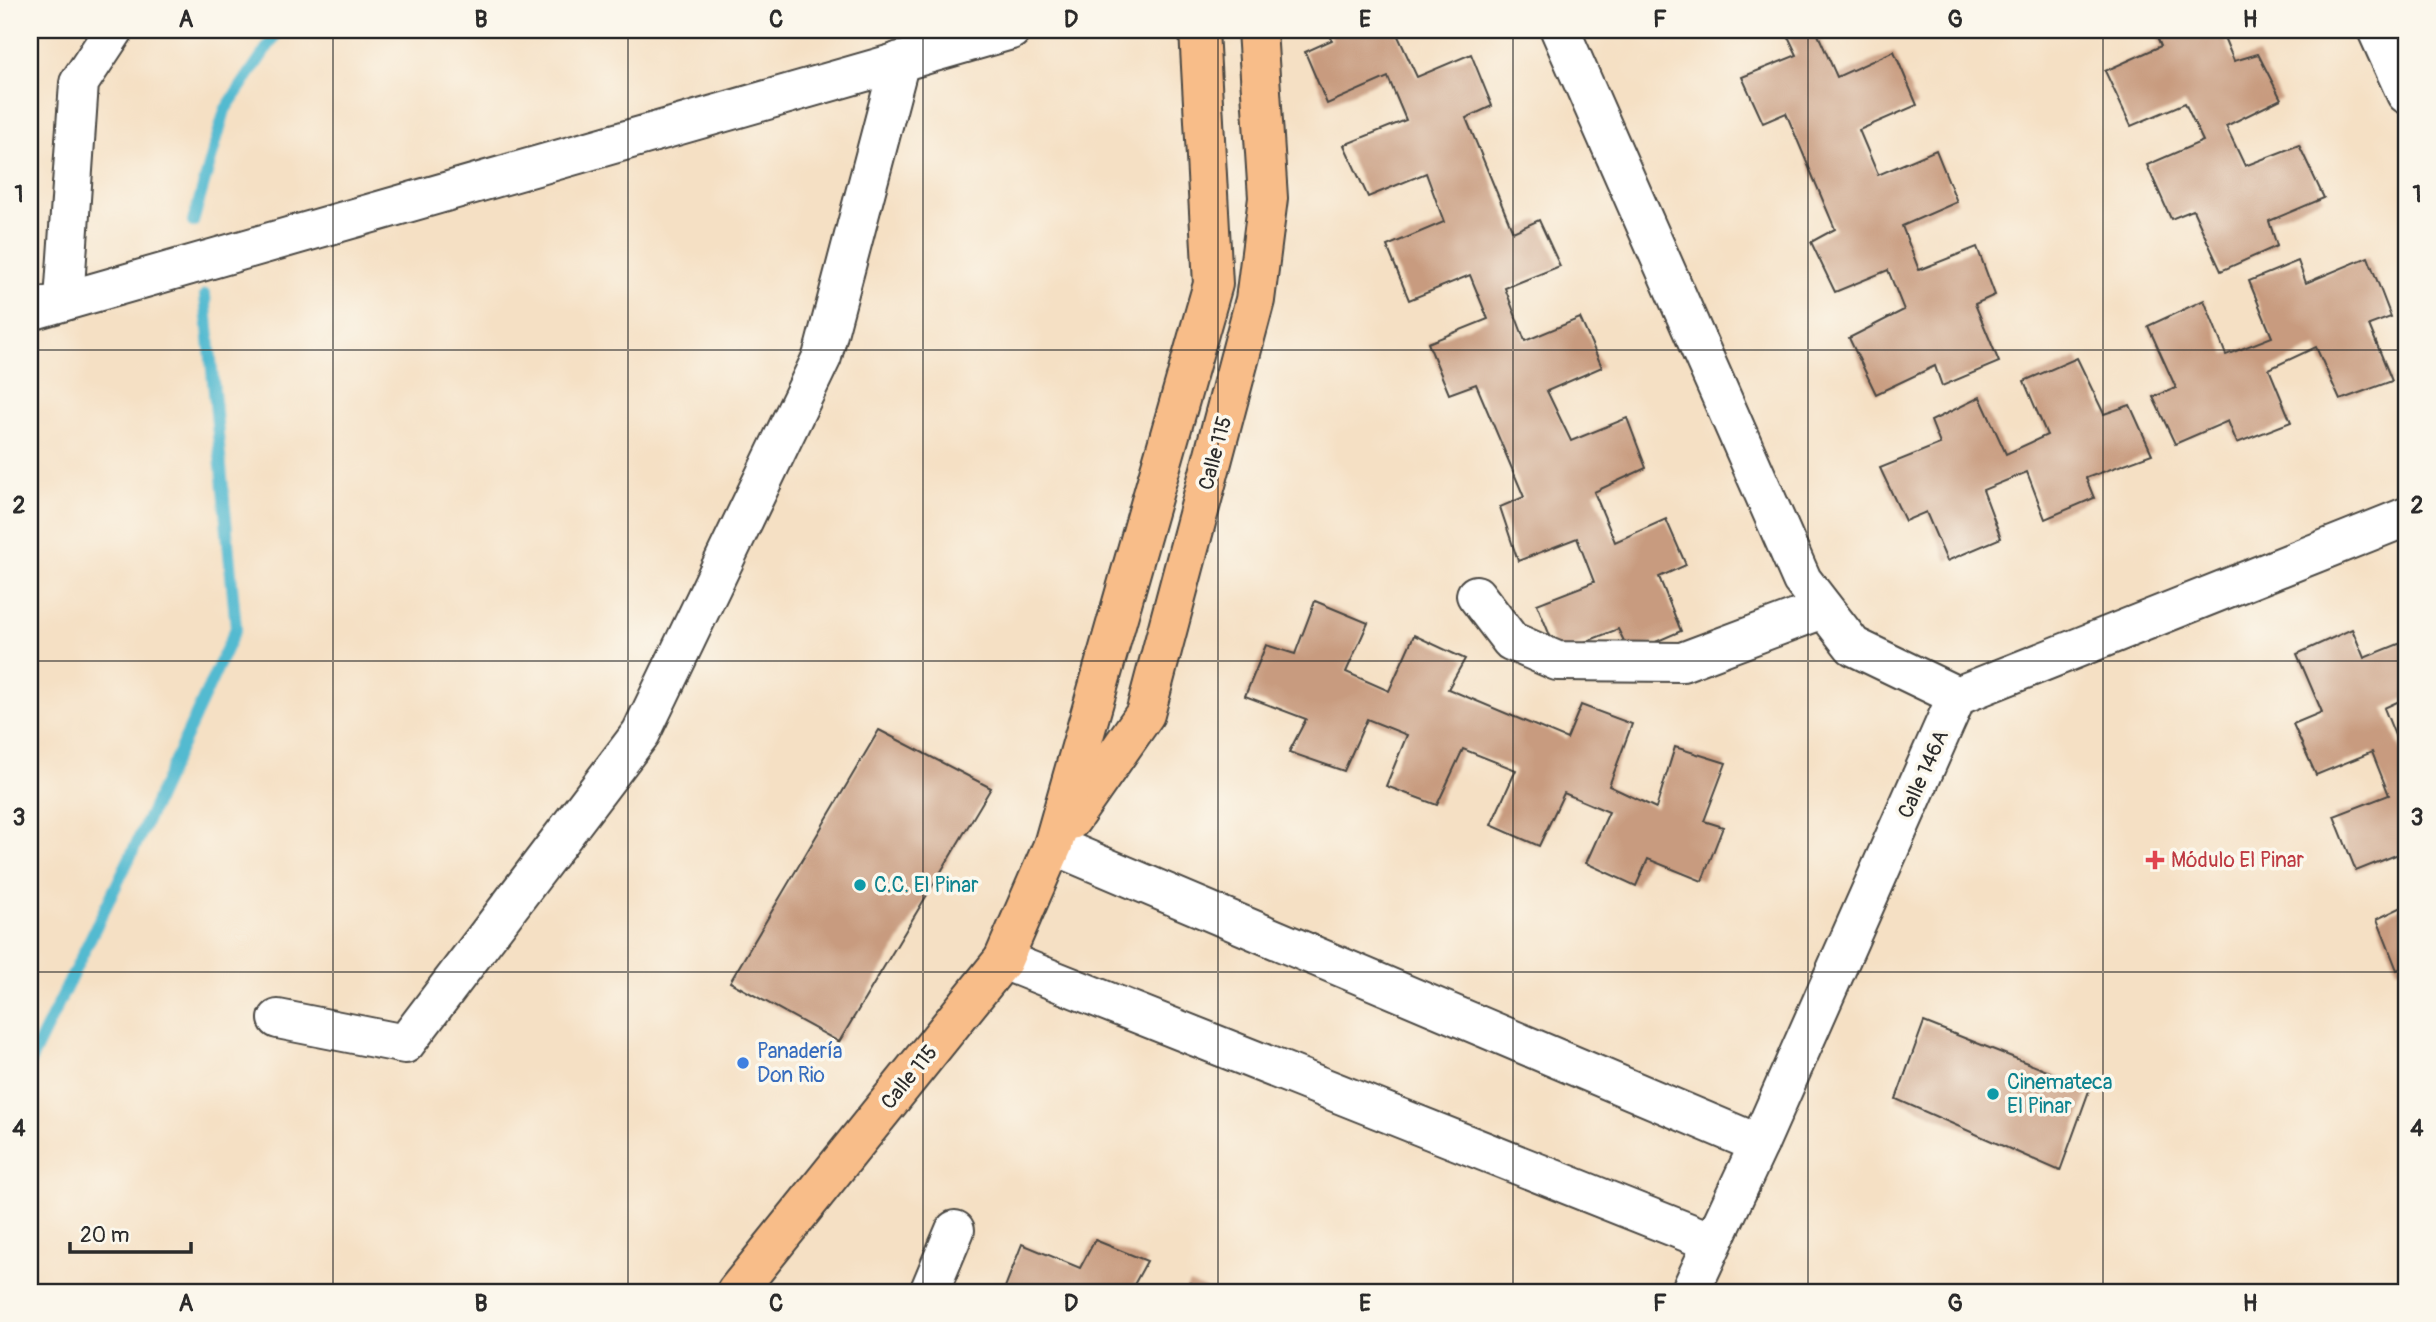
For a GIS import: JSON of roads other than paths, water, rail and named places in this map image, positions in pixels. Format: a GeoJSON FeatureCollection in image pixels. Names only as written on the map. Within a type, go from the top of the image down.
{"type":"FeatureCollection","features":[{"type":"Feature","properties":{"kind":"main road","name":"Calle 115"},"geometry":{"type":"LineString","coordinates":[[736,1292],[1003,960],[1053,845],[1213,284],[1199,30]]}},
{"type":"Feature","properties":{"kind":"main road","name":"Calle 115"},"geometry":{"type":"LineString","coordinates":[[1053,845],[1145,714],[1255,300],[1269,198],[1256,30]]}},
{"type":"Feature","properties":{"kind":"street"},"geometry":{"type":"LineString","coordinates":[[114,30],[79,83],[47,306],[1011,30]]}},
{"type":"Feature","properties":{"kind":"street"},"geometry":{"type":"LineString","coordinates":[[1560,30],[1802,580],[1853,646],[1957,696],[2406,517]]}},
{"type":"Feature","properties":{"kind":"street"},"geometry":{"type":"LineString","coordinates":[[2377,30],[2406,93]]}},
{"type":"Feature","properties":{"kind":"street"},"geometry":{"type":"LineString","coordinates":[[278,1019],[405,1044],[641,733],[822,358],[900,61]]}},
{"type":"Feature","properties":{"kind":"street"},"geometry":{"type":"LineString","coordinates":[[1476,595],[1511,641],[1557,661],[1682,662],[1824,609]]}},
{"type":"Feature","properties":{"kind":"street","name":"Calle 146A"},"geometry":{"type":"LineString","coordinates":[[1690,1292],[1759,1144],[1957,696]]}},
{"type":"Feature","properties":{"kind":"street"},"geometry":{"type":"LineString","coordinates":[[1053,845],[1759,1144]]}},
{"type":"Feature","properties":{"kind":"street"},"geometry":{"type":"LineString","coordinates":[[1003,960],[1712,1242]]}},
{"type":"Feature","properties":{"kind":"street"},"geometry":{"type":"LineString","coordinates":[[929,1292],[955,1230]]}},
{"type":"Feature","properties":{"kind":"waterway"},"geometry":{"type":"LineString","coordinates":[[193,222],[225,110],[279,30]]}},
{"type":"Feature","properties":{"kind":"waterway"},"geometry":{"type":"LineString","coordinates":[[30,1062],[132,853],[236,628],[205,295]]}},
{"type":"Feature","properties":{"kind":"place","name":"Módulo El Pinar"},"geometry":{"type":"Point","coordinates":[2155,860]}},
{"type":"Feature","properties":{"kind":"place","name":"C.C. El Pinar"},"geometry":{"type":"Point","coordinates":[860,885]}},
{"type":"Feature","properties":{"kind":"place","name":"Panadería Don Rio"},"geometry":{"type":"Point","coordinates":[743,1063]}},
{"type":"Feature","properties":{"kind":"place","name":"Cinemateca El Pinar"},"geometry":{"type":"Point","coordinates":[1993,1094]}}]}
